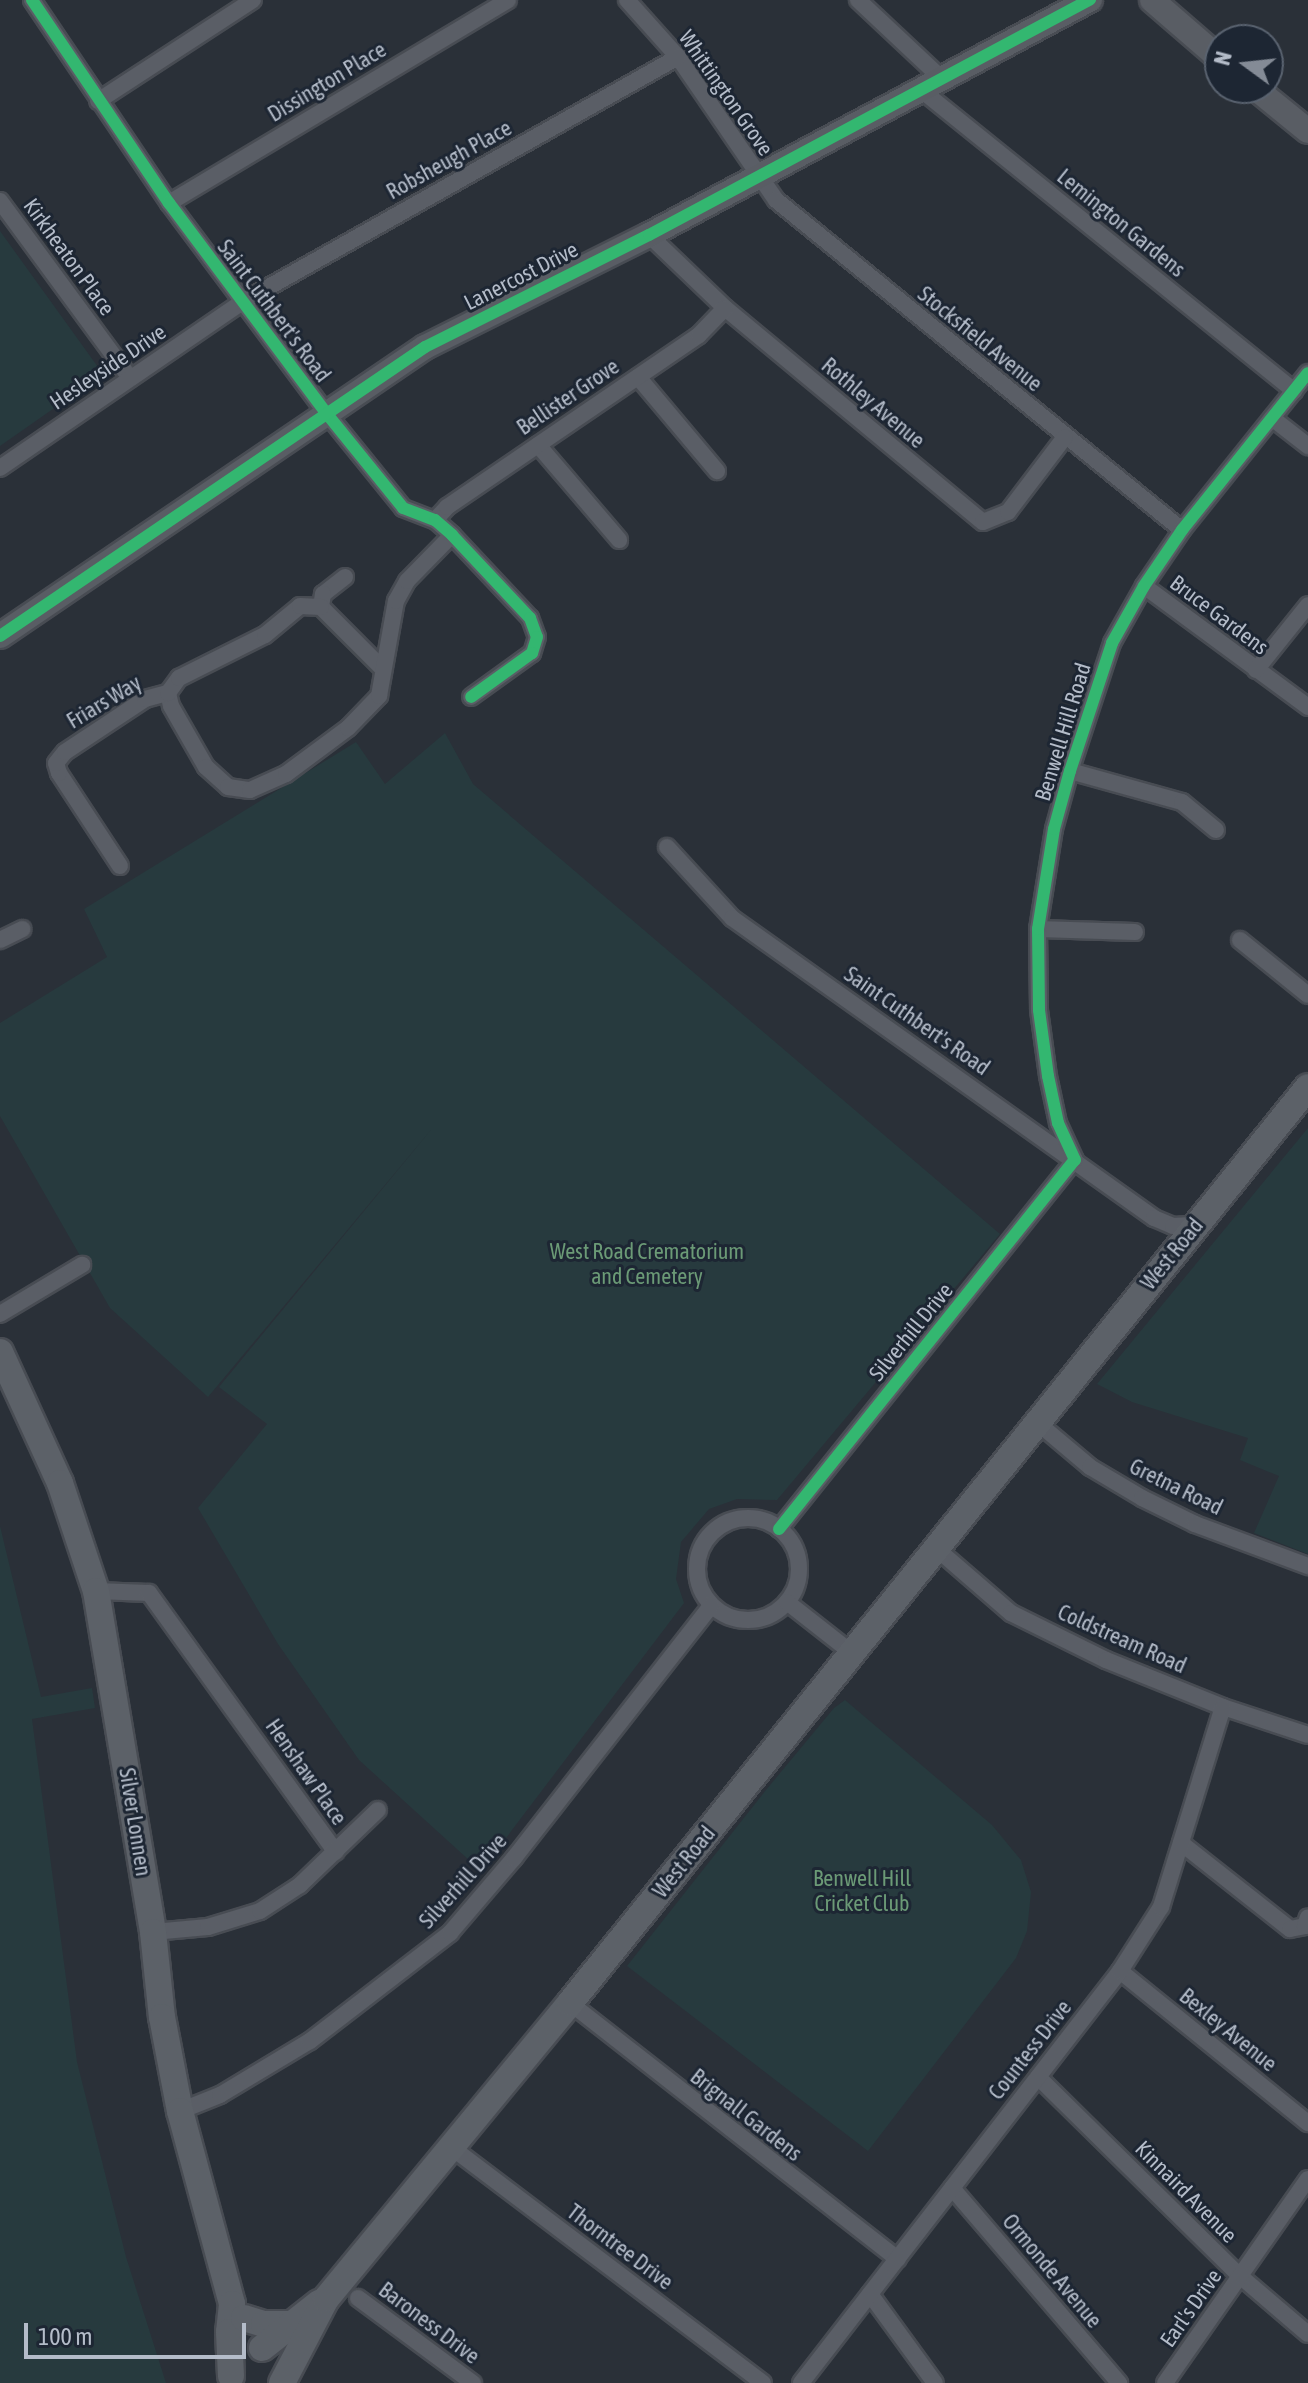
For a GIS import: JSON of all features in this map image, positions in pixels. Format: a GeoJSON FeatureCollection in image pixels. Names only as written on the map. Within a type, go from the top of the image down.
{"type":"FeatureCollection","features":[{"type":"Feature","properties":{"kind":"main road","name":"West Road"},"geometry":{"type":"LineString","coordinates":[[227,2380],[261,2348],[297,2329],[326,2299],[570,2003],[1308,1087]]}},
{"type":"Feature","properties":{"kind":"main road","name":"West Road"},"geometry":{"type":"LineString","coordinates":[[1039,1424],[1090,1380],[1308,1114]]}},
{"type":"Feature","properties":{"kind":"main road","name":"Silver Lonnen"},"geometry":{"type":"LineString","coordinates":[[0,1352],[60,1483],[96,1591],[153,1932],[162,2017],[180,2111],[235,2318],[227,2380]]}},
{"type":"Feature","properties":{"kind":"main road","name":"Silver Lonnen"},"geometry":{"type":"LineString","coordinates":[[235,2318],[261,2348],[279,2383]]}},
{"type":"Feature","properties":{"kind":"main road"},"geometry":{"type":"LineString","coordinates":[[235,2318],[297,2329]]}},
{"type":"Feature","properties":{"kind":"main road"},"geometry":{"type":"LineString","coordinates":[[279,2383],[297,2329]]}},
{"type":"Feature","properties":{"kind":"main road"},"geometry":{"type":"LineString","coordinates":[[295,2383],[297,2329]]}},
{"type":"Feature","properties":{"kind":"street"},"geometry":{"type":"LineString","coordinates":[[98,101],[253,0]]}},
{"type":"Feature","properties":{"kind":"street","name":"Dissington Place"},"geometry":{"type":"LineString","coordinates":[[169,203],[508,0]]}},
{"type":"Feature","properties":{"kind":"street","name":"Whittington Grove"},"geometry":{"type":"LineString","coordinates":[[627,0],[678,57],[744,148],[756,175]]}},
{"type":"Feature","properties":{"kind":"street","name":"Lemington Gardens"},"geometry":{"type":"LineString","coordinates":[[858,0],[930,83],[1294,391]]}},
{"type":"Feature","properties":{"kind":"street","name":"Lanercost Drive"},"geometry":{"type":"LineString","coordinates":[[0,636],[425,347],[649,235],[756,175],[1090,0]]}},
{"type":"Feature","properties":{"kind":"street"},"geometry":{"type":"LineString","coordinates":[[1152,0],[1204,45]]}},
{"type":"Feature","properties":{"kind":"street","name":"Saint Cuthbert's Road"},"geometry":{"type":"LineString","coordinates":[[34,1],[169,203],[327,414],[403,508],[435,520],[530,618],[537,637],[532,653],[471,697]]}},
{"type":"Feature","properties":{"kind":"street","name":"Robsheugh Place"},"geometry":{"type":"LineString","coordinates":[[242,302],[678,57]]}},
{"type":"Feature","properties":{"kind":"street"},"geometry":{"type":"LineString","coordinates":[[1275,104],[1308,131]]}},
{"type":"Feature","properties":{"kind":"street","name":"Stocksfield Avenue"},"geometry":{"type":"LineString","coordinates":[[756,175],[776,200],[1182,530]]}},
{"type":"Feature","properties":{"kind":"street","name":"Kirkheaton Place"},"geometry":{"type":"LineString","coordinates":[[0,201],[130,378]]}},
{"type":"Feature","properties":{"kind":"street","name":"Rothley Avenue"},"geometry":{"type":"LineString","coordinates":[[649,235],[725,308],[983,522],[1008,512],[1065,437]]}},
{"type":"Feature","properties":{"kind":"street","name":"Hesleyside Drive"},"geometry":{"type":"LineString","coordinates":[[0,468],[242,302]]}},
{"type":"Feature","properties":{"kind":"street","name":"Bellister Grove"},"geometry":{"type":"LineString","coordinates":[[435,520],[447,507],[699,335],[725,308]]}},
{"type":"Feature","properties":{"kind":"street","name":"Benwell Hill Road"},"geometry":{"type":"LineString","coordinates":[[1075,1160],[1058,1123],[1039,1010],[1038,929],[1054,829],[1070,771],[1112,643],[1144,586],[1182,530],[1308,373]]}},
{"type":"Feature","properties":{"kind":"street"},"geometry":{"type":"LineString","coordinates":[[638,377],[717,471]]}},
{"type":"Feature","properties":{"kind":"street"},"geometry":{"type":"LineString","coordinates":[[1272,418],[1308,446]]}},
{"type":"Feature","properties":{"kind":"street"},"geometry":{"type":"LineString","coordinates":[[538,445],[619,540]]}},
{"type":"Feature","properties":{"kind":"street"},"geometry":{"type":"LineString","coordinates":[[168,693],[171,706],[206,767],[228,787],[250,790],[267,784],[313,757],[348,728],[379,696],[396,601],[407,581],[452,535]]}},
{"type":"Feature","properties":{"kind":"street"},"geometry":{"type":"LineString","coordinates":[[345,577],[323,594],[321,607],[382,668]]}},
{"type":"Feature","properties":{"kind":"street","name":"Bruce Gardens"},"geometry":{"type":"LineString","coordinates":[[1144,586],[1308,707]]}},
{"type":"Feature","properties":{"kind":"street"},"geometry":{"type":"LineString","coordinates":[[1256,670],[1308,605]]}},
{"type":"Feature","properties":{"kind":"street","name":"Friars Way"},"geometry":{"type":"LineString","coordinates":[[120,866],[59,773],[56,763],[65,752],[125,710],[145,699],[168,693],[179,678],[265,635],[300,606],[321,607]]}},
{"type":"Feature","properties":{"kind":"street"},"geometry":{"type":"LineString","coordinates":[[1070,771],[1182,802],[1216,830]]}},
{"type":"Feature","properties":{"kind":"street","name":"Saint Cuthbert's Road"},"geometry":{"type":"LineString","coordinates":[[667,847],[732,918],[1154,1218],[1173,1226],[1195,1225]]}},
{"type":"Feature","properties":{"kind":"street"},"geometry":{"type":"LineString","coordinates":[[0,940],[23,929]]}},
{"type":"Feature","properties":{"kind":"street"},"geometry":{"type":"LineString","coordinates":[[1038,929],[1135,932]]}},
{"type":"Feature","properties":{"kind":"street"},"geometry":{"type":"LineString","coordinates":[[1240,940],[1308,995]]}},
{"type":"Feature","properties":{"kind":"street","name":"Silverhill Drive"},"geometry":{"type":"LineString","coordinates":[[779,1529],[1075,1160]]}},
{"type":"Feature","properties":{"kind":"street"},"geometry":{"type":"LineString","coordinates":[[1154,1218],[1166,1238],[1165,1262]]}},
{"type":"Feature","properties":{"kind":"street"},"geometry":{"type":"LineString","coordinates":[[0,1314],[82,1265]]}},
{"type":"Feature","properties":{"kind":"street","name":"Gretna Road"},"geometry":{"type":"LineString","coordinates":[[1039,1424],[1090,1467],[1142,1498],[1195,1524],[1308,1566]]}},
{"type":"Feature","properties":{"kind":"street"},"geometry":{"type":"LineString","coordinates":[[750,1518],[779,1529],[794,1548],[799,1572],[787,1602],[774,1613],[742,1621],[711,1606],[697,1579],[696,1564],[709,1536],[720,1526],[750,1518]]}},
{"type":"Feature","properties":{"kind":"street","name":"Coldstream Road"},"geometry":{"type":"LineString","coordinates":[[937,1549],[1011,1613],[1106,1660],[1223,1707],[1308,1735]]}},
{"type":"Feature","properties":{"kind":"street","name":"Henshaw Place"},"geometry":{"type":"LineString","coordinates":[[96,1591],[149,1593],[336,1852],[300,1885],[260,1911],[208,1927],[153,1932]]}},
{"type":"Feature","properties":{"kind":"street"},"geometry":{"type":"LineString","coordinates":[[787,1602],[852,1653]]}},
{"type":"Feature","properties":{"kind":"street","name":"Silverhill Drive"},"geometry":{"type":"LineString","coordinates":[[180,2111],[220,2095],[310,2041],[450,1933],[514,1858],[711,1606]]}},
{"type":"Feature","properties":{"kind":"street","name":"Countess Drive"},"geometry":{"type":"LineString","coordinates":[[801,2383],[1120,1971],[1161,1907],[1223,1707]]}},
{"type":"Feature","properties":{"kind":"street"},"geometry":{"type":"LineString","coordinates":[[336,1852],[378,1810]]}},
{"type":"Feature","properties":{"kind":"street"},"geometry":{"type":"LineString","coordinates":[[1181,1843],[1290,1929],[1305,1926],[1308,1917]]}},
{"type":"Feature","properties":{"kind":"street","name":"Bexley Avenue"},"geometry":{"type":"LineString","coordinates":[[1120,1971],[1308,2123]]}},
{"type":"Feature","properties":{"kind":"street","name":"Brignall Gardens"},"geometry":{"type":"LineString","coordinates":[[570,2003],[898,2259]]}},
{"type":"Feature","properties":{"kind":"street","name":"Kinnaird Avenue"},"geometry":{"type":"LineString","coordinates":[[1038,2077],[1240,2276],[1308,2334]]}},
{"type":"Feature","properties":{"kind":"street","name":"Thorntree Drive"},"geometry":{"type":"LineString","coordinates":[[451,2147],[763,2383]]}},
{"type":"Feature","properties":{"kind":"street","name":"Earl's Drive"},"geometry":{"type":"LineString","coordinates":[[1165,2383],[1308,2179]]}},
{"type":"Feature","properties":{"kind":"street","name":"Ormonde Avenue"},"geometry":{"type":"LineString","coordinates":[[952,2188],[1119,2383]]}},
{"type":"Feature","properties":{"kind":"street"},"geometry":{"type":"LineString","coordinates":[[870,2294],[935,2383]]}},
{"type":"Feature","properties":{"kind":"street","name":"Baroness Drive"},"geometry":{"type":"LineString","coordinates":[[358,2298],[473,2383]]}},
{"type":"Feature","properties":{"kind":"green space"},"geometry":{"type":"Polygon","coordinates":[[[0,231],[103,374],[0,446],[0,231]]]}},
{"type":"Feature","properties":{"kind":"green space","name":"West Road Crematorium and Cemetery"},"geometry":{"type":"Polygon","coordinates":[[[445,733],[473,784],[1000,1234],[777,1500],[737,1499],[709,1509],[681,1542],[676,1579],[684,1603],[481,1871],[359,1760],[278,1644],[198,1508],[267,1424],[219,1387],[435,1125],[208,1397],[110,1308],[0,1116],[0,1023],[107,957],[84,909],[356,742],[385,784],[445,733]]]}},
{"type":"Feature","properties":{"kind":"green space"},"geometry":{"type":"Polygon","coordinates":[[[1308,1128],[1308,1554],[1254,1533],[1279,1476],[1240,1460],[1248,1438],[1132,1402],[1097,1384],[1308,1128]]]}},
{"type":"Feature","properties":{"kind":"green space"},"geometry":{"type":"Polygon","coordinates":[[[0,1526],[41,1697],[92,1688],[95,1708],[32,1719],[77,2062],[126,2257],[166,2383],[0,2383],[0,1526]]]}},
{"type":"Feature","properties":{"kind":"green space","name":"Benwell Hill Cricket Club"},"geometry":{"type":"Polygon","coordinates":[[[845,1700],[992,1825],[1021,1860],[1031,1892],[1027,1931],[1016,1958],[868,2151],[627,1966],[766,1790],[834,1708],[845,1700]]]}},
{"type":"Feature","properties":{"kind":"cycle path"},"geometry":{"type":"LineString","coordinates":[[32,0],[169,203],[327,414],[403,508],[435,520],[530,618],[537,637],[532,653],[471,697]]}},
{"type":"Feature","properties":{"kind":"cycle path"},"geometry":{"type":"LineString","coordinates":[[0,636],[425,347],[649,235],[1090,0]]}},
{"type":"Feature","properties":{"kind":"cycle path"},"geometry":{"type":"LineString","coordinates":[[779,1529],[1075,1160],[1058,1123],[1039,1010],[1038,929],[1054,829],[1070,771],[1112,643],[1144,586],[1182,530],[1308,373]]}}]}
